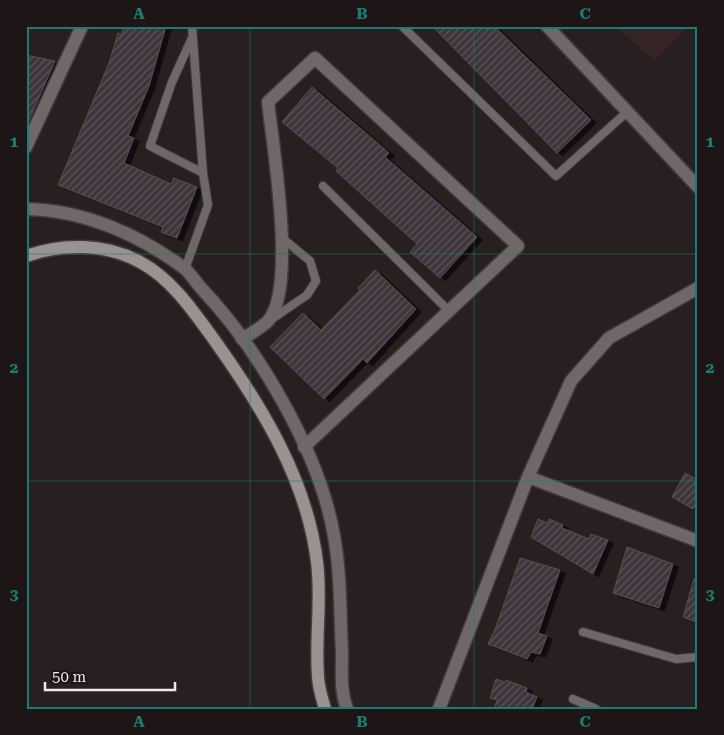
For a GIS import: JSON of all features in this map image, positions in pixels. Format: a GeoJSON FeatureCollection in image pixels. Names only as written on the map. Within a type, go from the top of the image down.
{"type":"FeatureCollection","features":[{"type":"Feature","properties":{"kind":"main road"},"geometry":{"type":"LineString","coordinates":[[26,256],[55,248],[81,246],[107,250],[140,262],[176,291],[197,316],[241,378],[273,430],[295,480],[308,520],[317,563],[318,677],[325,709]]}},
{"type":"Feature","properties":{"kind":"street"},"geometry":{"type":"LineString","coordinates":[[26,147],[82,26]]}},
{"type":"Feature","properties":{"kind":"street"},"geometry":{"type":"LineString","coordinates":[[547,26],[698,187]]}},
{"type":"Feature","properties":{"kind":"street"},"geometry":{"type":"LineString","coordinates":[[242,339],[268,321],[281,284],[281,237],[268,102],[315,58],[518,246],[304,447]]}},
{"type":"Feature","properties":{"kind":"street"},"geometry":{"type":"LineString","coordinates":[[26,209],[65,213],[109,226],[138,240],[186,269],[242,339],[279,396],[304,447],[325,499],[336,549],[341,679],[347,709]]}},
{"type":"Feature","properties":{"kind":"street"},"geometry":{"type":"LineString","coordinates":[[439,709],[528,477],[571,381],[609,338],[698,288]]}},
{"type":"Feature","properties":{"kind":"street"},"geometry":{"type":"LineString","coordinates":[[528,477],[698,541]]}},
{"type":"Feature","properties":{"kind":"lane"},"geometry":{"type":"LineString","coordinates":[[186,269],[208,205],[203,173],[192,26]]}},
{"type":"Feature","properties":{"kind":"lane"},"geometry":{"type":"LineString","coordinates":[[402,26],[556,176],[627,112]]}},
{"type":"Feature","properties":{"kind":"lane"},"geometry":{"type":"LineString","coordinates":[[192,38],[172,82],[150,146],[203,173]]}},
{"type":"Feature","properties":{"kind":"lane"},"geometry":{"type":"LineString","coordinates":[[323,186],[449,311]]}},
{"type":"Feature","properties":{"kind":"lane"},"geometry":{"type":"LineString","coordinates":[[268,321],[307,295],[316,281],[310,261],[281,237]]}},
{"type":"Feature","properties":{"kind":"lane"},"geometry":{"type":"LineString","coordinates":[[583,632],[676,659],[698,657]]}},
{"type":"Feature","properties":{"kind":"lane"},"geometry":{"type":"LineString","coordinates":[[573,699],[596,709]]}},
{"type":"Feature","properties":{"kind":"shaded area"},"geometry":{"type":"Polygon","coordinates":[[[615,26],[689,26],[654,60],[615,26]]]}},
{"type":"Feature","properties":{"kind":"building"},"geometry":{"type":"Polygon","coordinates":[[[124,26],[166,26],[149,86],[128,136],[134,138],[124,163],[171,184],[174,178],[197,187],[177,238],[161,232],[163,227],[58,185],[109,63],[118,33],[122,34],[124,26]]]}},
{"type":"Feature","properties":{"kind":"building"},"geometry":{"type":"Polygon","coordinates":[[[432,26],[494,26],[591,120],[557,153],[432,26]]]}},
{"type":"Feature","properties":{"kind":"building"},"geometry":{"type":"Polygon","coordinates":[[[26,55],[55,61],[26,127],[26,55]]]}},
{"type":"Feature","properties":{"kind":"building"},"geometry":{"type":"Polygon","coordinates":[[[312,87],[389,153],[385,157],[477,237],[440,278],[410,252],[417,244],[336,171],[338,168],[282,122],[312,87]]]}},
{"type":"Feature","properties":{"kind":"building"},"geometry":{"type":"Polygon","coordinates":[[[375,270],[416,309],[367,363],[363,359],[324,399],[270,347],[303,313],[321,330],[360,290],[358,288],[375,270]]]}},
{"type":"Feature","properties":{"kind":"building"},"geometry":{"type":"Polygon","coordinates":[[[685,473],[698,480],[698,502],[693,509],[672,497],[685,473]]]}},
{"type":"Feature","properties":{"kind":"building"},"geometry":{"type":"Polygon","coordinates":[[[538,519],[547,523],[549,519],[563,525],[562,528],[589,539],[591,534],[608,540],[593,574],[531,537],[538,519]]]}},
{"type":"Feature","properties":{"kind":"building"},"geometry":{"type":"Polygon","coordinates":[[[627,547],[673,564],[659,608],[613,593],[627,547]]]}},
{"type":"Feature","properties":{"kind":"building"},"geometry":{"type":"Polygon","coordinates":[[[520,558],[560,570],[538,633],[547,636],[540,654],[531,652],[527,659],[488,644],[496,627],[520,558]]]}},
{"type":"Feature","properties":{"kind":"building"},"geometry":{"type":"Polygon","coordinates":[[[694,579],[698,580],[698,623],[683,617],[694,579]]]}},
{"type":"Feature","properties":{"kind":"building"},"geometry":{"type":"Polygon","coordinates":[[[496,679],[505,682],[506,680],[527,688],[526,692],[537,697],[532,709],[494,709],[497,700],[490,698],[496,679]]]}}]}
